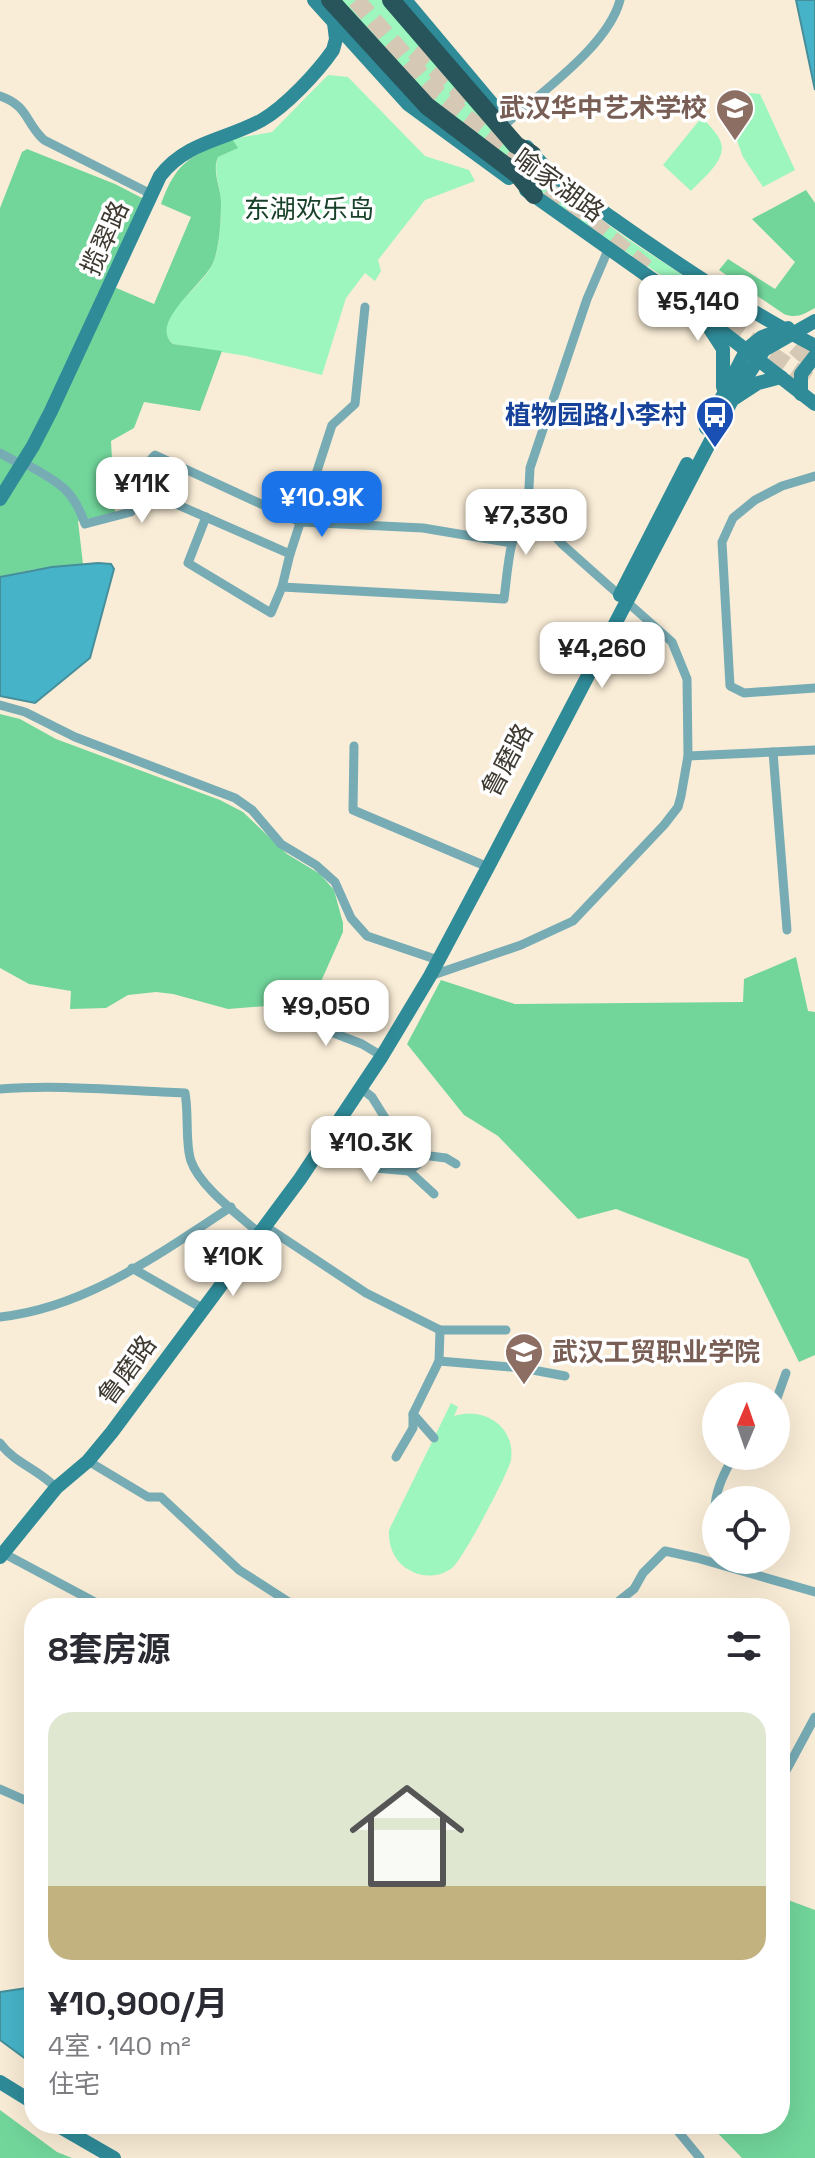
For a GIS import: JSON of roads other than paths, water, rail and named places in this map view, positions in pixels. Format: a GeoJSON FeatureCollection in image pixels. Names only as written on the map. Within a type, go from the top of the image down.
{"type":"FeatureCollection","features":[{"type":"Feature","properties":{"kind":"highway"},"geometry":{"type":"LineString","coordinates":[[330,0],[427,106],[518,175],[534,195]]}},
{"type":"Feature","properties":{"kind":"highway"},"geometry":{"type":"LineString","coordinates":[[391,0],[516,145],[532,154]]}},
{"type":"Feature","properties":{"kind":"street","name":"喻家湖路"},"geometry":{"type":"LineString","coordinates":[[314,0],[408,104],[683,301],[815,404]]}},
{"type":"Feature","properties":{"kind":"street","name":"喻家湖路"},"geometry":{"type":"LineString","coordinates":[[405,0],[532,154],[558,179],[714,288],[815,346]]}},
{"type":"Feature","properties":{"kind":"street"},"geometry":{"type":"LineString","coordinates":[[507,123],[600,38],[613,19],[620,0]]}},
{"type":"Feature","properties":{"kind":"street"},"geometry":{"type":"LineString","coordinates":[[324,63],[335,44],[334,23]]}},
{"type":"Feature","properties":{"kind":"street"},"geometry":{"type":"LineString","coordinates":[[324,63],[342,54],[364,57]]}},
{"type":"Feature","properties":{"kind":"street","name":"揽翠路"},"geometry":{"type":"LineString","coordinates":[[0,499],[51,411],[160,176],[178,157],[197,145],[265,118],[324,63]]}},
{"type":"Feature","properties":{"kind":"street"},"geometry":{"type":"LineString","coordinates":[[0,96],[22,109],[36,133],[44,140],[151,194]]}},
{"type":"Feature","properties":{"kind":"street"},"geometry":{"type":"LineString","coordinates":[[282,587],[504,599],[512,543],[519,521],[528,507],[530,468],[587,299],[608,250]]}},
{"type":"Feature","properties":{"kind":"street"},"geometry":{"type":"LineString","coordinates":[[714,288],[725,304],[724,312],[720,315],[714,315],[691,300],[683,301],[685,309],[711,329],[721,342],[727,398],[758,383],[781,377]]}},
{"type":"Feature","properties":{"kind":"street"},"geometry":{"type":"LineString","coordinates":[[206,517],[188,563],[271,613],[282,587],[332,425],[355,404],[365,307]]}},
{"type":"Feature","properties":{"kind":"street"},"geometry":{"type":"LineString","coordinates":[[752,353],[788,331],[813,322]]}},
{"type":"Feature","properties":{"kind":"street","name":"鲁磨路"},"geometry":{"type":"LineString","coordinates":[[414,1002],[752,353]]}},
{"type":"Feature","properties":{"kind":"street"},"geometry":{"type":"LineString","coordinates":[[801,394],[801,374],[815,356]]}},
{"type":"Feature","properties":{"kind":"street"},"geometry":{"type":"LineString","coordinates":[[0,453],[23,463],[71,495],[78,503],[85,524],[131,512],[144,490],[141,470],[155,455],[300,522],[423,528],[512,543]]}},
{"type":"Feature","properties":{"kind":"street"},"geometry":{"type":"LineString","coordinates":[[815,476],[782,486],[755,500],[733,518],[722,542],[730,686],[744,693],[815,688]]}},
{"type":"Feature","properties":{"kind":"street"},"geometry":{"type":"LineString","coordinates":[[144,490],[290,554]]}},
{"type":"Feature","properties":{"kind":"street"},"geometry":{"type":"LineString","coordinates":[[430,976],[521,945],[573,921],[654,837],[678,807],[688,756],[687,679],[672,642],[563,545],[528,507]]}},
{"type":"Feature","properties":{"kind":"street"},"geometry":{"type":"LineString","coordinates":[[0,705],[25,712],[75,737],[235,798],[252,810],[281,844],[316,865],[335,882],[351,918],[367,936],[435,959]]}},
{"type":"Feature","properties":{"kind":"street"},"geometry":{"type":"LineString","coordinates":[[354,746],[353,810],[484,865]]}},
{"type":"Feature","properties":{"kind":"street"},"geometry":{"type":"LineString","coordinates":[[688,756],[815,750]]}},
{"type":"Feature","properties":{"kind":"street"},"geometry":{"type":"LineString","coordinates":[[773,752],[787,930]]}},
{"type":"Feature","properties":{"kind":"street","name":"鲁磨路"},"geometry":{"type":"LineString","coordinates":[[1,1556],[56,1488],[88,1461],[112,1432],[262,1229],[362,1089],[430,976],[435,959]]}},
{"type":"Feature","properties":{"kind":"street"},"geometry":{"type":"LineString","coordinates":[[282,1013],[362,1044],[382,1056]]}},
{"type":"Feature","properties":{"kind":"street"},"geometry":{"type":"LineString","coordinates":[[0,1089],[44,1085],[185,1093],[189,1158],[199,1176],[231,1207],[366,1293],[440,1330],[506,1330]]}},
{"type":"Feature","properties":{"kind":"street"},"geometry":{"type":"LineString","coordinates":[[362,1089],[372,1097],[434,1194]]}},
{"type":"Feature","properties":{"kind":"street"},"geometry":{"type":"LineString","coordinates":[[385,1118],[369,1153],[375,1168],[446,1158],[456,1164]]}},
{"type":"Feature","properties":{"kind":"street"},"geometry":{"type":"LineString","coordinates":[[374,1139],[416,1164]]}},
{"type":"Feature","properties":{"kind":"street"},"geometry":{"type":"LineString","coordinates":[[0,1317],[31,1314],[72,1300],[132,1268],[231,1207]]}},
{"type":"Feature","properties":{"kind":"street"},"geometry":{"type":"LineString","coordinates":[[132,1268],[202,1308]]}},
{"type":"Feature","properties":{"kind":"street"},"geometry":{"type":"LineString","coordinates":[[396,1457],[413,1428],[413,1414],[439,1361],[440,1330]]}},
{"type":"Feature","properties":{"kind":"street"},"geometry":{"type":"LineString","coordinates":[[439,1361],[522,1368],[565,1376]]}},
{"type":"Feature","properties":{"kind":"street"},"geometry":{"type":"LineString","coordinates":[[783,1382],[786,1373]]}},
{"type":"Feature","properties":{"kind":"street"},"geometry":{"type":"LineString","coordinates":[[413,1414],[434,1438]]}},
{"type":"Feature","properties":{"kind":"street"},"geometry":{"type":"LineString","coordinates":[[0,1443],[6,1451],[47,1478],[56,1488]]}},
{"type":"Feature","properties":{"kind":"street"},"geometry":{"type":"LineString","coordinates":[[88,1461],[148,1497],[161,1497],[239,1570],[282,1598]]}},
{"type":"Feature","properties":{"kind":"street"},"geometry":{"type":"LineString","coordinates":[[623,1598],[634,1589],[643,1573],[665,1551],[702,1560]]}},
{"type":"Feature","properties":{"kind":"street"},"geometry":{"type":"LineString","coordinates":[[1,1556],[86,1598]]}},
{"type":"Feature","properties":{"kind":"street"},"geometry":{"type":"LineString","coordinates":[[756,1574],[815,1592]]}},
{"type":"Feature","properties":{"kind":"street"},"geometry":{"type":"LineString","coordinates":[[790,1763],[815,1717]]}},
{"type":"Feature","properties":{"kind":"street"},"geometry":{"type":"LineString","coordinates":[[0,1789],[24,1800]]}},
{"type":"Feature","properties":{"kind":"street"},"geometry":{"type":"LineString","coordinates":[[0,2082],[24,2097]]}},
{"type":"Feature","properties":{"kind":"street"},"geometry":{"type":"LineString","coordinates":[[0,2091],[24,2106]]}},
{"type":"Feature","properties":{"kind":"street"},"geometry":{"type":"LineString","coordinates":[[72,2134],[114,2158]]}},
{"type":"Feature","properties":{"kind":"street"},"geometry":{"type":"LineString","coordinates":[[88,2134],[130,2158]]}},
{"type":"Feature","properties":{"kind":"street"},"geometry":{"type":"LineString","coordinates":[[680,2134],[700,2158]]}},
{"type":"Feature","properties":{"kind":"water"},"geometry":{"type":"Polygon","coordinates":[[[796,0],[815,0],[815,90],[796,0]]]}},
{"type":"Feature","properties":{"kind":"water"},"geometry":{"type":"Polygon","coordinates":[[[111,564],[114,569],[90,658],[35,703],[0,696],[0,577],[52,567],[111,564]]]}},
{"type":"Feature","properties":{"kind":"water"},"geometry":{"type":"Polygon","coordinates":[[[24,1988],[24,2058],[0,2040],[0,1992],[24,1988]]]}},
{"type":"Feature","properties":{"kind":"tunnel"},"geometry":{"type":"LineString","coordinates":[[356,0],[436,92],[653,274]]}},
{"type":"Feature","properties":{"kind":"tunnel"},"geometry":{"type":"LineString","coordinates":[[414,51],[470,100]]}},
{"type":"Feature","properties":{"kind":"tunnel"},"geometry":{"type":"LineString","coordinates":[[704,309],[815,385]]}},
{"type":"Feature","properties":{"kind":"tunnel"},"geometry":{"type":"LineString","coordinates":[[775,328],[815,364]]}},
{"type":"Feature","properties":{"kind":"place","name":"武汉华中艺术学校"},"geometry":{"type":"Point","coordinates":[735,142]}},
{"type":"Feature","properties":{"kind":"place","name":"植物园路小李村"},"geometry":{"type":"Point","coordinates":[715,449]}},
{"type":"Feature","properties":{"kind":"place","name":"武汉工贸职业学院"},"geometry":{"type":"Point","coordinates":[524,1386]}},
{"type":"Feature","properties":{"kind":"park label","name":"东湖欢乐岛"},"geometry":{"type":"Point","coordinates":[309,209]}}]}
